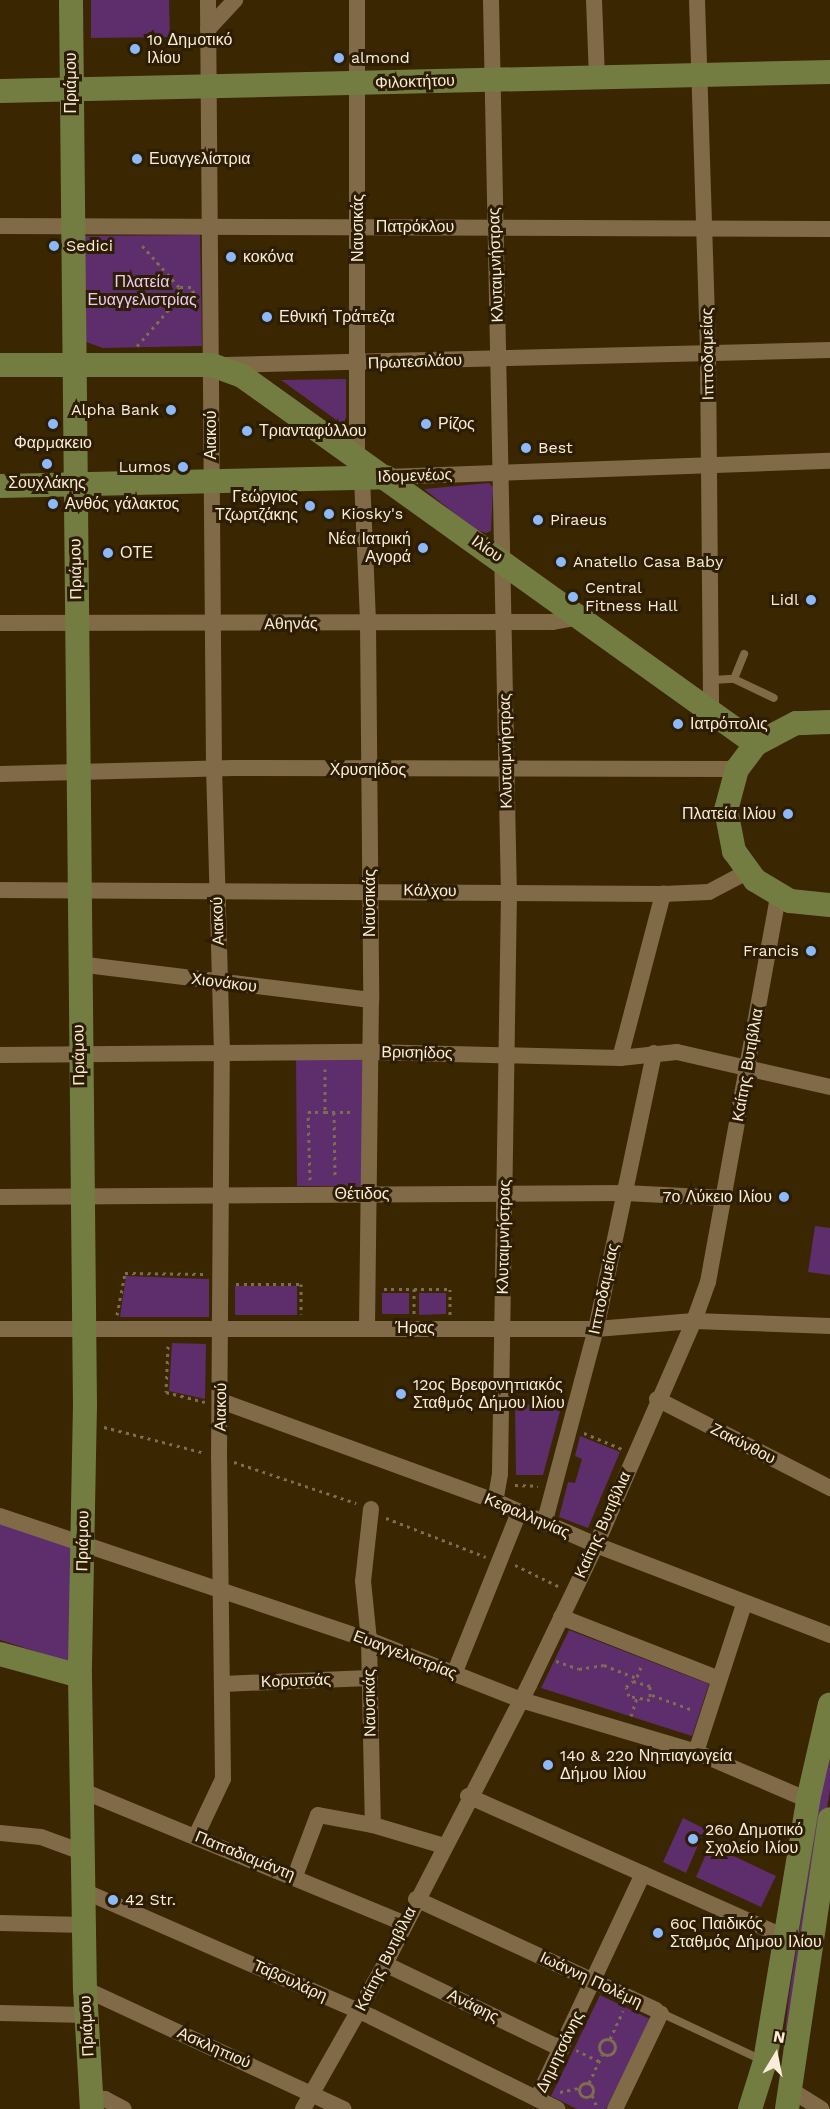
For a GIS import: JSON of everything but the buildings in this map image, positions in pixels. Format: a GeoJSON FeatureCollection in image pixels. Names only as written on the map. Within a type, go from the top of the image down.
{"type":"FeatureCollection","features":[{"type":"Feature","properties":{"kind":"street","name":"Πριάμου"},"geometry":{"type":"LineString","coordinates":[[71,0],[80,1196],[85,1422],[80,1676],[85,1989],[92,2104]]}},
{"type":"Feature","properties":{"kind":"street","name":"Αιακού"},"geometry":{"type":"LineString","coordinates":[[196,1836],[223,1779],[219,1458],[222,1053],[214,768],[208,0]]}},
{"type":"Feature","properties":{"kind":"street"},"geometry":{"type":"LineString","coordinates":[[208,29],[235,0]]}},
{"type":"Feature","properties":{"kind":"street","name":"Ναυσικάς"},"geometry":{"type":"LineString","coordinates":[[357,0],[359,467],[368,623],[370,1194],[367,1328]]}},
{"type":"Feature","properties":{"kind":"street","name":"Κλυταιμνήστρας"},"geometry":{"type":"LineString","coordinates":[[491,0],[509,893],[509,1054],[497,1493]]}},
{"type":"Feature","properties":{"kind":"street"},"geometry":{"type":"LineString","coordinates":[[594,0],[597,77]]}},
{"type":"Feature","properties":{"kind":"street","name":"Ιπποδαμείας"},"geometry":{"type":"LineString","coordinates":[[697,0],[708,356],[711,709]]}},
{"type":"Feature","properties":{"kind":"street","name":"Φιλοκτήτου"},"geometry":{"type":"LineString","coordinates":[[0,91],[830,72]]}},
{"type":"Feature","properties":{"kind":"street","name":"Πατρόκλου"},"geometry":{"type":"LineString","coordinates":[[0,226],[495,228],[704,226],[830,229]]}},
{"type":"Feature","properties":{"kind":"street","name":"Πρωτεσιλάου"},"geometry":{"type":"LineString","coordinates":[[0,365],[358,364],[499,358],[708,356],[830,350]]}},
{"type":"Feature","properties":{"kind":"street","name":"Ιλίου"},"geometry":{"type":"LineString","coordinates":[[212,365],[242,376],[359,467],[386,477],[711,709],[756,744]]}},
{"type":"Feature","properties":{"kind":"street","name":"Ιδομενέως"},"geometry":{"type":"LineString","coordinates":[[386,477],[830,461]]}},
{"type":"Feature","properties":{"kind":"street","name":"Ιδομενέως"},"geometry":{"type":"LineString","coordinates":[[0,486],[211,481],[359,467]]}},
{"type":"Feature","properties":{"kind":"street","name":"Αθηνάς"},"geometry":{"type":"LineString","coordinates":[[0,623],[214,625],[552,622],[581,617]]}},
{"type":"Feature","properties":{"kind":"street"},"geometry":{"type":"LineString","coordinates":[[830,722],[796,723],[756,744],[737,769],[729,789],[728,831],[747,872],[778,896],[803,904],[830,905]]}},
{"type":"Feature","properties":{"kind":"street","name":"Χρυσηίδος"},"geometry":{"type":"LineString","coordinates":[[0,774],[214,768],[737,769]]}},
{"type":"Feature","properties":{"kind":"street","name":"Κάλχου"},"geometry":{"type":"LineString","coordinates":[[0,890],[217,889],[663,894],[709,892],[747,872]]}},
{"type":"Feature","properties":{"kind":"street"},"geometry":{"type":"LineString","coordinates":[[620,1058],[663,894]]}},
{"type":"Feature","properties":{"kind":"street","name":"Καίτης Βυτιβίλια"},"geometry":{"type":"LineString","coordinates":[[303,2109],[385,1964],[468,1796],[543,1657],[596,1545],[657,1399],[694,1321],[708,1282],[778,896]]}},
{"type":"Feature","properties":{"kind":"street","name":"Χιονάκου"},"geometry":{"type":"LineString","coordinates":[[78,964],[370,1000]]}},
{"type":"Feature","properties":{"kind":"street","name":"Βρισηίδος"},"geometry":{"type":"LineString","coordinates":[[0,1055],[370,1052],[620,1058],[654,1053],[700,1056],[747,1070],[830,1087]]}},
{"type":"Feature","properties":{"kind":"street","name":"Ιπποδαμείας"},"geometry":{"type":"LineString","coordinates":[[544,1524],[568,1427],[596,1329],[654,1053]]}},
{"type":"Feature","properties":{"kind":"street","name":"Θέτιδος"},"geometry":{"type":"LineString","coordinates":[[0,1197],[625,1193],[723,1198]]}},
{"type":"Feature","properties":{"kind":"street","name":"Ήρας"},"geometry":{"type":"LineString","coordinates":[[0,1329],[221,1327],[596,1329],[694,1321],[830,1326]]}},
{"type":"Feature","properties":{"kind":"street","name":"Ζακύνθου"},"geometry":{"type":"LineString","coordinates":[[657,1399],[830,1488]]}},
{"type":"Feature","properties":{"kind":"street","name":"Κεφαλληνίας"},"geometry":{"type":"LineString","coordinates":[[221,1404],[497,1493],[519,1512],[544,1524],[744,1604],[830,1635]]}},
{"type":"Feature","properties":{"kind":"street","name":"Ναυσικάς"},"geometry":{"type":"LineString","coordinates":[[371,1509],[363,1581],[369,1640],[373,1825]]}},
{"type":"Feature","properties":{"kind":"street"},"geometry":{"type":"LineString","coordinates":[[454,1674],[519,1512]]}},
{"type":"Feature","properties":{"kind":"street","name":"Ευαγγελιστρίας"},"geometry":{"type":"LineString","coordinates":[[0,1516],[220,1587],[369,1640],[521,1700],[696,1752],[808,1800]]}},
{"type":"Feature","properties":{"kind":"street"},"geometry":{"type":"LineString","coordinates":[[696,1752],[744,1604]]}},
{"type":"Feature","properties":{"kind":"street"},"geometry":{"type":"LineString","coordinates":[[561,1617],[719,1679]]}},
{"type":"Feature","properties":{"kind":"street"},"geometry":{"type":"LineString","coordinates":[[0,1654],[80,1676]]}},
{"type":"Feature","properties":{"kind":"street","name":"Κορυτσάς"},"geometry":{"type":"LineString","coordinates":[[223,1684],[369,1678]]}},
{"type":"Feature","properties":{"kind":"street"},"geometry":{"type":"LineString","coordinates":[[750,2109],[765,2061],[808,1800],[830,1704]]}},
{"type":"Feature","properties":{"kind":"street","name":"Παπαδιαμάντη"},"geometry":{"type":"LineString","coordinates":[[83,1791],[295,1876],[405,1924]]}},
{"type":"Feature","properties":{"kind":"street"},"geometry":{"type":"LineString","coordinates":[[468,1796],[785,1937]]}},
{"type":"Feature","properties":{"kind":"street"},"geometry":{"type":"LineString","coordinates":[[295,1876],[318,1815],[373,1825],[444,1846]]}},
{"type":"Feature","properties":{"kind":"street"},"geometry":{"type":"LineString","coordinates":[[822,2109],[789,2100],[829,1826]]}},
{"type":"Feature","properties":{"kind":"street"},"geometry":{"type":"LineString","coordinates":[[0,1833],[41,1837],[82,1852]]}},
{"type":"Feature","properties":{"kind":"street","name":"Δημητσάνης"},"geometry":{"type":"LineString","coordinates":[[537,2099],[643,1874]]}},
{"type":"Feature","properties":{"kind":"street","name":"Ταβουλάρη"},"geometry":{"type":"LineString","coordinates":[[84,1891],[359,2011],[557,2109]]}},
{"type":"Feature","properties":{"kind":"street","name":"Ιωάννη Πολέμη"},"geometry":{"type":"LineString","coordinates":[[416,1899],[594,1980],[658,2012]]}},
{"type":"Feature","properties":{"kind":"street"},"geometry":{"type":"LineString","coordinates":[[0,1923],[84,1925]]}},
{"type":"Feature","properties":{"kind":"street","name":"Ανάφης"},"geometry":{"type":"LineString","coordinates":[[385,1964],[563,2047]]}},
{"type":"Feature","properties":{"kind":"street","name":"Ασκληπιού"},"geometry":{"type":"LineString","coordinates":[[85,1989],[314,2093],[343,2109]]}},
{"type":"Feature","properties":{"kind":"street"},"geometry":{"type":"LineString","coordinates":[[615,2109],[658,2012]]}},
{"type":"Feature","properties":{"kind":"street"},"geometry":{"type":"LineString","coordinates":[[0,2013],[86,2015]]}},
{"type":"Feature","properties":{"kind":"street"},"geometry":{"type":"LineString","coordinates":[[92,2104],[105,2099],[124,2109]]}},
{"type":"Feature","properties":{"kind":"lane"},"geometry":{"type":"LineString","coordinates":[[734,679],[744,654]]}},
{"type":"Feature","properties":{"kind":"lane"},"geometry":{"type":"LineString","coordinates":[[712,680],[734,679],[774,698]]}},
{"type":"Feature","properties":{"kind":"lane","name":"Ιωάννη Πολέμη"},"geometry":{"type":"LineString","coordinates":[[658,2012],[765,2061]]}},
{"type":"Feature","properties":{"kind":"path"},"geometry":{"type":"LineString","coordinates":[[121,365],[178,298],[179,287],[126,227]]}},
{"type":"Feature","properties":{"kind":"path"},"geometry":{"type":"LineString","coordinates":[[178,298],[191,298],[194,293],[190,287],[179,287]]}},
{"type":"Feature","properties":{"kind":"path"},"geometry":{"type":"LineString","coordinates":[[324,1052],[325,1112]]}},
{"type":"Feature","properties":{"kind":"path"},"geometry":{"type":"LineString","coordinates":[[310,1194],[308,1112],[370,1112]]}},
{"type":"Feature","properties":{"kind":"path"},"geometry":{"type":"LineString","coordinates":[[334,1112],[336,1194]]}},
{"type":"Feature","properties":{"kind":"path"},"geometry":{"type":"LineString","coordinates":[[115,1329],[125,1273],[302,1284],[301,1328]]}},
{"type":"Feature","properties":{"kind":"path"},"geometry":{"type":"LineString","coordinates":[[368,1289],[450,1289],[449,1328]]}},
{"type":"Feature","properties":{"kind":"path"},"geometry":{"type":"LineString","coordinates":[[414,1289],[414,1328]]}},
{"type":"Feature","properties":{"kind":"path"},"geometry":{"type":"LineString","coordinates":[[169,1328],[166,1392],[221,1404]]}},
{"type":"Feature","properties":{"kind":"path"},"geometry":{"type":"LineString","coordinates":[[501,1400],[576,1400]]}},
{"type":"Feature","properties":{"kind":"path"},"geometry":{"type":"LineString","coordinates":[[85,1422],[219,1458],[371,1509],[499,1559],[572,1593]]}},
{"type":"Feature","properties":{"kind":"path"},"geometry":{"type":"LineString","coordinates":[[568,1427],[634,1454]]}},
{"type":"Feature","properties":{"kind":"path"},"geometry":{"type":"LineString","coordinates":[[497,1493],[554,1487]]}},
{"type":"Feature","properties":{"kind":"path"},"geometry":{"type":"LineString","coordinates":[[543,1657],[579,1669],[604,1665],[637,1678]]}},
{"type":"Feature","properties":{"kind":"path"},"geometry":{"type":"LineString","coordinates":[[633,1681],[650,1686],[652,1695],[645,1701],[629,1696],[626,1687],[633,1681]]}},
{"type":"Feature","properties":{"kind":"path"},"geometry":{"type":"LineString","coordinates":[[652,1695],[707,1715]]}},
{"type":"Feature","properties":{"kind":"path"},"geometry":{"type":"LineString","coordinates":[[589,2083],[602,2054],[599,2044],[610,2039],[629,1998]]}},
{"type":"Feature","properties":{"kind":"path"},"geometry":{"type":"LineString","coordinates":[[602,2054],[608,2056],[615,2050],[610,2039]]}},
{"type":"Feature","properties":{"kind":"path"},"geometry":{"type":"LineString","coordinates":[[563,2047],[599,2061]]}},
{"type":"Feature","properties":{"kind":"path"},"geometry":{"type":"LineString","coordinates":[[589,2083],[594,2089],[592,2095],[598,2109]]}},
{"type":"Feature","properties":{"kind":"path"},"geometry":{"type":"LineString","coordinates":[[589,2083],[582,2084],[579,2091],[583,2097],[592,2095]]}},
{"type":"Feature","properties":{"kind":"green space"},"geometry":{"type":"Polygon","coordinates":[[[91,0],[169,0],[170,37],[91,38],[91,0]]]}},
{"type":"Feature","properties":{"kind":"green space","name":"Πλατεία Ευαγγελιστρίας"},"geometry":{"type":"Polygon","coordinates":[[[200,235],[202,346],[103,348],[83,341],[81,236],[200,235]]]}},
{"type":"Feature","properties":{"kind":"green space"},"geometry":{"type":"Polygon","coordinates":[[[342,379],[346,379],[346,427],[281,380],[342,379]]]}},
{"type":"Feature","properties":{"kind":"green space"},"geometry":{"type":"Polygon","coordinates":[[[489,483],[493,487],[491,531],[486,533],[474,529],[424,489],[489,483]]]}},
{"type":"Feature","properties":{"kind":"green space"},"geometry":{"type":"Polygon","coordinates":[[[296,1059],[363,1059],[363,1186],[297,1186],[296,1059]]]}},
{"type":"Feature","properties":{"kind":"green space"},"geometry":{"type":"Polygon","coordinates":[[[815,1226],[830,1228],[830,1275],[808,1272],[815,1226]]]}},
{"type":"Feature","properties":{"kind":"green space"},"geometry":{"type":"Polygon","coordinates":[[[126,1276],[209,1279],[209,1317],[120,1317],[126,1276]]]}},
{"type":"Feature","properties":{"kind":"green space"},"geometry":{"type":"Polygon","coordinates":[[[235,1286],[297,1286],[297,1315],[235,1315],[235,1286]]]}},
{"type":"Feature","properties":{"kind":"green space"},"geometry":{"type":"Polygon","coordinates":[[[382,1293],[409,1293],[409,1314],[382,1314],[382,1293]]]}},
{"type":"Feature","properties":{"kind":"green space"},"geometry":{"type":"Polygon","coordinates":[[[419,1293],[446,1293],[446,1314],[419,1315],[419,1293]]]}},
{"type":"Feature","properties":{"kind":"green space"},"geometry":{"type":"Polygon","coordinates":[[[172,1343],[206,1344],[205,1399],[169,1391],[172,1343]]]}},
{"type":"Feature","properties":{"kind":"green space"},"geometry":{"type":"Polygon","coordinates":[[[562,1404],[543,1475],[516,1475],[515,1405],[562,1404]]]}},
{"type":"Feature","properties":{"kind":"green space"},"geometry":{"type":"Polygon","coordinates":[[[580,1436],[620,1452],[588,1528],[559,1517],[568,1482],[575,1483],[582,1459],[575,1456],[580,1436]]]}},
{"type":"Feature","properties":{"kind":"green space"},"geometry":{"type":"Polygon","coordinates":[[[0,1524],[72,1548],[72,1663],[0,1640],[0,1524]]]}},
{"type":"Feature","properties":{"kind":"green space"},"geometry":{"type":"Polygon","coordinates":[[[569,1630],[709,1684],[692,1736],[541,1688],[569,1630]]]}},
{"type":"Feature","properties":{"kind":"green space"},"geometry":{"type":"Polygon","coordinates":[[[830,1732],[830,1788],[789,2061],[782,2060],[789,1996],[830,1732]]]}},
{"type":"Feature","properties":{"kind":"green space"},"geometry":{"type":"Polygon","coordinates":[[[683,1818],[705,1829],[686,1873],[663,1862],[683,1818]]]}},
{"type":"Feature","properties":{"kind":"green space"},"geometry":{"type":"Polygon","coordinates":[[[710,1845],[776,1876],[761,1907],[696,1877],[710,1845]]]}},
{"type":"Feature","properties":{"kind":"green space"},"geometry":{"type":"Polygon","coordinates":[[[600,1995],[650,2019],[606,2109],[577,2109],[551,2096],[600,1995]]]}},
{"type":"Feature","properties":{"kind":"place","name":"1ο Δημοτικό Ιλίου"},"geometry":{"type":"Point","coordinates":[135,49]}},
{"type":"Feature","properties":{"kind":"place","name":"almond"},"geometry":{"type":"Point","coordinates":[339,58]}},
{"type":"Feature","properties":{"kind":"place","name":"Ευαγγελίστρια"},"geometry":{"type":"Point","coordinates":[137,159]}},
{"type":"Feature","properties":{"kind":"place","name":"Sedici"},"geometry":{"type":"Point","coordinates":[54,246]}},
{"type":"Feature","properties":{"kind":"place","name":"κοκόνα"},"geometry":{"type":"Point","coordinates":[231,257]}},
{"type":"Feature","properties":{"kind":"place","name":"Εθνική Τράπεζα"},"geometry":{"type":"Point","coordinates":[267,317]}},
{"type":"Feature","properties":{"kind":"place","name":"Alpha Bank"},"geometry":{"type":"Point","coordinates":[171,410]}},
{"type":"Feature","properties":{"kind":"place","name":"Φαρμακειο"},"geometry":{"type":"Point","coordinates":[53,424]}},
{"type":"Feature","properties":{"kind":"place","name":"Ρίζος"},"geometry":{"type":"Point","coordinates":[426,424]}},
{"type":"Feature","properties":{"kind":"place","name":"Τριανταφύλλου"},"geometry":{"type":"Point","coordinates":[247,431]}},
{"type":"Feature","properties":{"kind":"place","name":"Best"},"geometry":{"type":"Point","coordinates":[526,448]}},
{"type":"Feature","properties":{"kind":"place","name":"Σουχλάκης"},"geometry":{"type":"Point","coordinates":[47,464]}},
{"type":"Feature","properties":{"kind":"place","name":"Lumos"},"geometry":{"type":"Point","coordinates":[183,467]}},
{"type":"Feature","properties":{"kind":"place","name":"Ανθός γάλακτος"},"geometry":{"type":"Point","coordinates":[53,504]}},
{"type":"Feature","properties":{"kind":"place","name":"Γεώργιος Τζωρτζάκης"},"geometry":{"type":"Point","coordinates":[310,506]}},
{"type":"Feature","properties":{"kind":"place","name":"Kiosky's"},"geometry":{"type":"Point","coordinates":[329,514]}},
{"type":"Feature","properties":{"kind":"place","name":"Piraeus"},"geometry":{"type":"Point","coordinates":[538,520]}},
{"type":"Feature","properties":{"kind":"place","name":"Νέα Ιατρική Αγορά"},"geometry":{"type":"Point","coordinates":[423,548]}},
{"type":"Feature","properties":{"kind":"place","name":"ΟΤΕ"},"geometry":{"type":"Point","coordinates":[108,553]}},
{"type":"Feature","properties":{"kind":"place","name":"Anatello Casa Baby"},"geometry":{"type":"Point","coordinates":[561,562]}},
{"type":"Feature","properties":{"kind":"place","name":"Central Fitness Hall"},"geometry":{"type":"Point","coordinates":[573,597]}},
{"type":"Feature","properties":{"kind":"place","name":"Lidl"},"geometry":{"type":"Point","coordinates":[811,600]}},
{"type":"Feature","properties":{"kind":"place","name":"Ιατρόπολις"},"geometry":{"type":"Point","coordinates":[678,724]}},
{"type":"Feature","properties":{"kind":"place","name":"Πλατεία Ιλίου"},"geometry":{"type":"Point","coordinates":[788,814]}},
{"type":"Feature","properties":{"kind":"place","name":"Francis"},"geometry":{"type":"Point","coordinates":[811,951]}},
{"type":"Feature","properties":{"kind":"place","name":"7ο Λύκειο Ιλίου"},"geometry":{"type":"Point","coordinates":[784,1197]}},
{"type":"Feature","properties":{"kind":"place","name":"12ος Βρεφονηπιακός Σταθμός Δήμου Ιλίου"},"geometry":{"type":"Point","coordinates":[401,1394]}},
{"type":"Feature","properties":{"kind":"place","name":"14ο & 22ο Νηπιαγωγεία Δήμου Ιλίου"},"geometry":{"type":"Point","coordinates":[548,1765]}},
{"type":"Feature","properties":{"kind":"place","name":"26ο Δημοτικό Σχολείο Ιλίου"},"geometry":{"type":"Point","coordinates":[693,1839]}},
{"type":"Feature","properties":{"kind":"place","name":"42 Str."},"geometry":{"type":"Point","coordinates":[113,1900]}},
{"type":"Feature","properties":{"kind":"place","name":"6ος Παιδικός Σταθμός Δήμου Ιλίου"},"geometry":{"type":"Point","coordinates":[658,1933]}}]}
